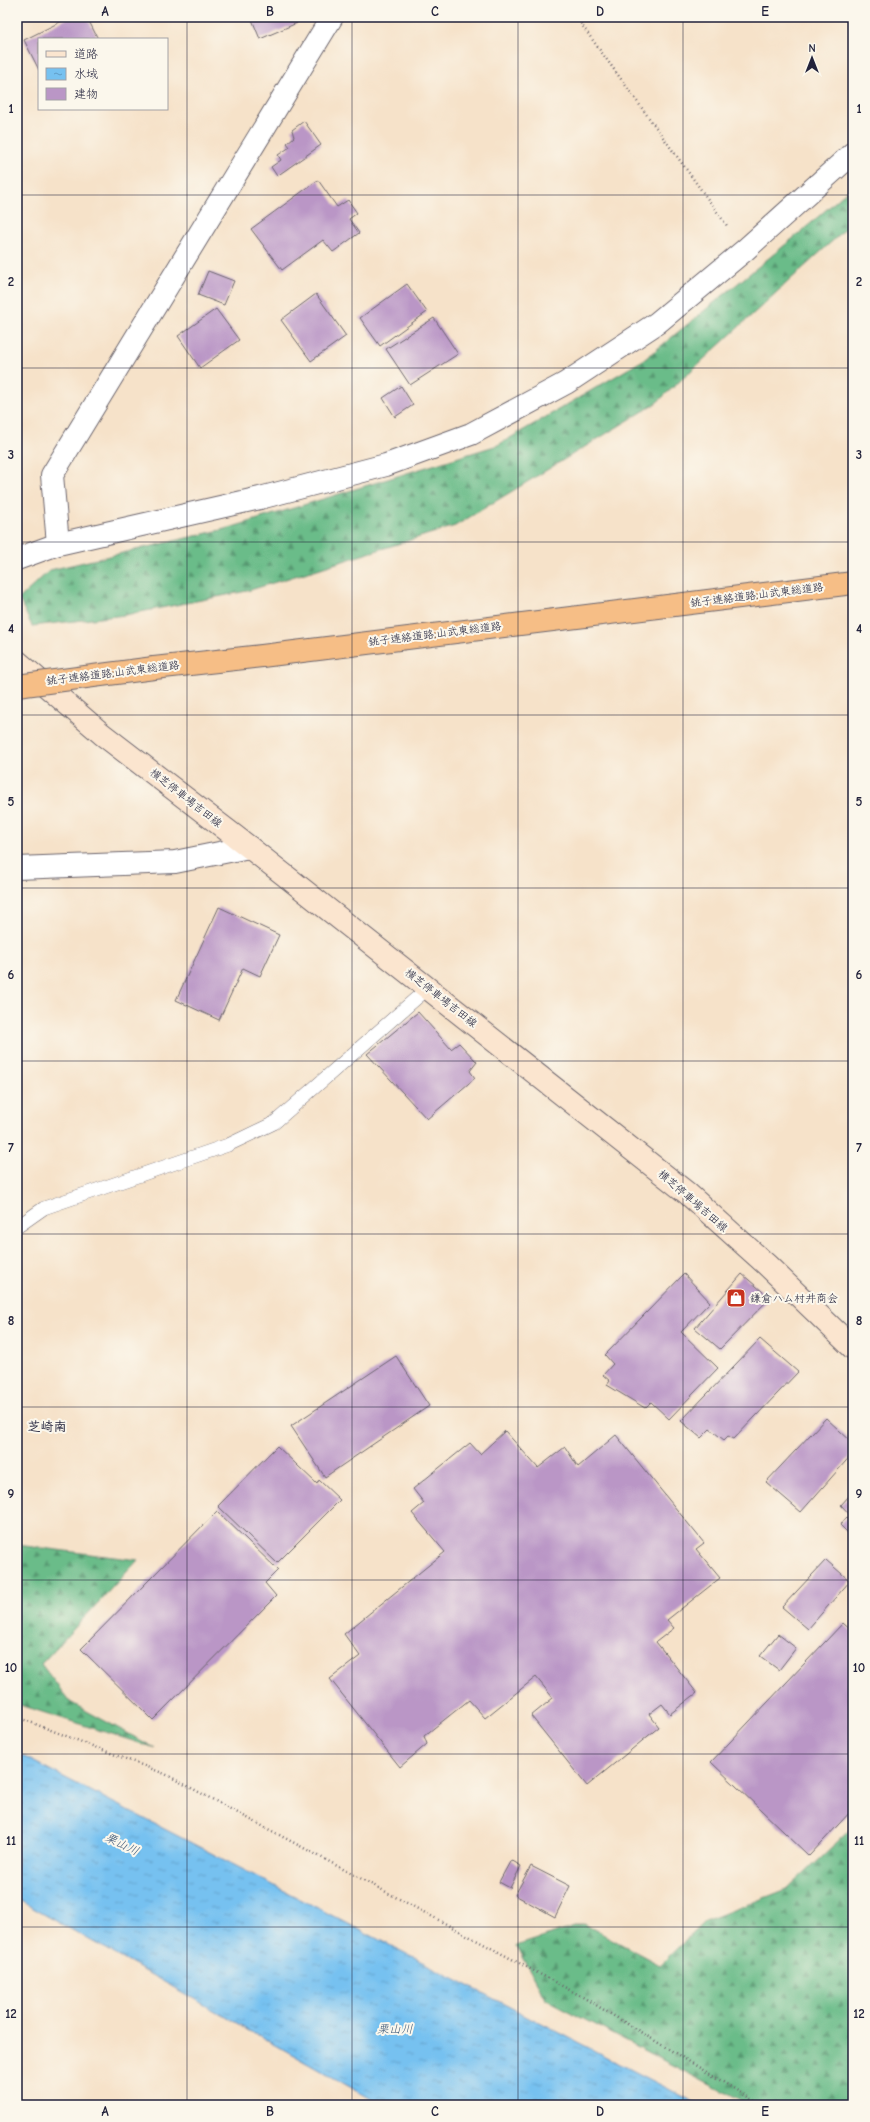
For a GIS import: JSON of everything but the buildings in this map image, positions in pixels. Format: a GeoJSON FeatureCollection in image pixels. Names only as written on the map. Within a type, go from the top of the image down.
{"type":"FeatureCollection","features":[{"type":"Feature","properties":{"kind":"highway","name":"銚子連絡道路;山武東総道路"},"geometry":{"type":"LineString","coordinates":[[17,686],[853,583]]}},
{"type":"Feature","properties":{"kind":"main road","name":"横芝停車場吉田線"},"geometry":{"type":"LineString","coordinates":[[17,661],[102,734],[249,847],[687,1193],[767,1266],[853,1348]]}},
{"type":"Feature","properties":{"kind":"street"},"geometry":{"type":"LineString","coordinates":[[58,544],[52,475],[332,17]]}},
{"type":"Feature","properties":{"kind":"street"},"geometry":{"type":"LineString","coordinates":[[17,559],[58,544],[260,498],[371,469],[471,434],[566,383],[657,323],[745,250],[853,153]]}},
{"type":"Feature","properties":{"kind":"street"},"geometry":{"type":"LineString","coordinates":[[17,868],[175,862],[249,847]]}},
{"type":"Feature","properties":{"kind":"lane"},"geometry":{"type":"LineString","coordinates":[[17,1227],[44,1208],[228,1145],[274,1123],[428,988]]}},
{"type":"Feature","properties":{"kind":"path"},"geometry":{"type":"LineString","coordinates":[[576,17],[745,250]]}},
{"type":"Feature","properties":{"kind":"path"},"geometry":{"type":"LineString","coordinates":[[17,1717],[165,1774],[580,1996],[761,2105]]}},
{"type":"Feature","properties":{"kind":"green space"},"geometry":{"type":"Polygon","coordinates":[[[853,186],[853,222],[655,404],[455,526],[247,591],[125,615],[32,626],[19,599],[50,570],[229,528],[498,445],[645,359],[802,231],[853,186]]]}},
{"type":"Feature","properties":{"kind":"green space"},"geometry":{"type":"Polygon","coordinates":[[[17,1545],[138,1560],[41,1664],[70,1702],[155,1748],[17,1704],[17,1545]]]}},
{"type":"Feature","properties":{"kind":"green space"},"geometry":{"type":"Polygon","coordinates":[[[853,1827],[853,2105],[749,2105],[545,1999],[516,1946],[584,1924],[660,1965],[705,1921],[787,1889],[853,1827]]]}},
{"type":"Feature","properties":{"kind":"water","name":"栗山川"},"geometry":{"type":"Polygon","coordinates":[[[17,1753],[697,2105],[382,2105],[17,1899],[17,1753]]]}},
{"type":"Feature","properties":{"kind":"place","name":"鎌倉ハム村井商会"},"geometry":{"type":"Point","coordinates":[736,1298]}},
{"type":"Feature","properties":{"kind":"district","name":"芝崎南"},"geometry":{"type":"Point","coordinates":[47,1426]}}]}
